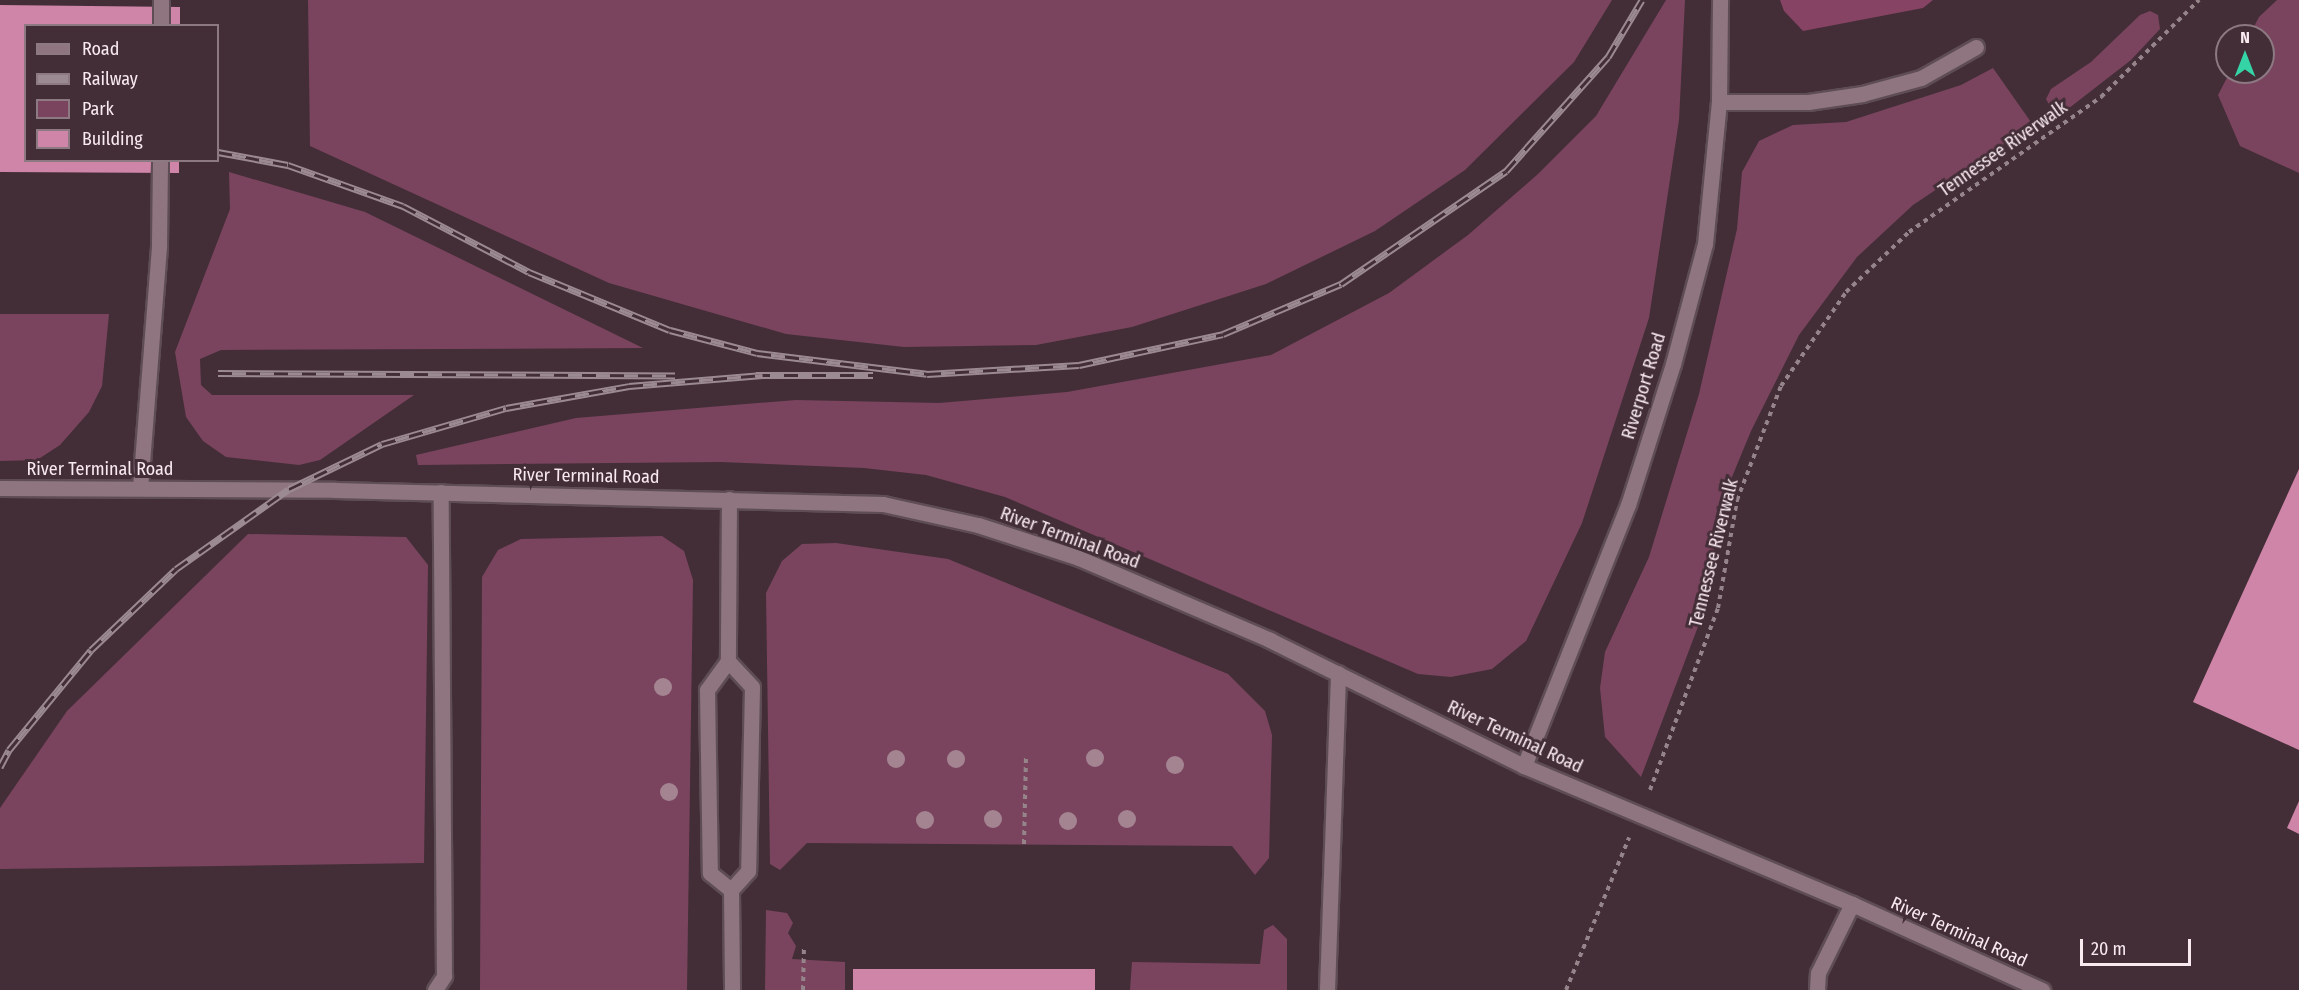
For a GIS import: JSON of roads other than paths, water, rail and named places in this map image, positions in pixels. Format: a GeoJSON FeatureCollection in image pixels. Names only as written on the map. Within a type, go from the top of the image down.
{"type":"FeatureCollection","features":[{"type":"Feature","properties":{"kind":"street"},"geometry":{"type":"LineString","coordinates":[[160,24],[161,0]]}},
{"type":"Feature","properties":{"kind":"street","name":"Riverport Road"},"geometry":{"type":"LineString","coordinates":[[1524,766],[1628,505],[1673,364],[1705,244],[1719,102],[1720,0]]}},
{"type":"Feature","properties":{"kind":"street"},"geometry":{"type":"LineString","coordinates":[[1719,102],[1808,102],[1862,94],[1921,78],[1976,47]]}},
{"type":"Feature","properties":{"kind":"street"},"geometry":{"type":"LineString","coordinates":[[140,488],[159,245],[160,162]]}},
{"type":"Feature","properties":{"kind":"street","name":"River Terminal Road"},"geometry":{"type":"LineString","coordinates":[[0,488],[441,492],[883,504],[978,525],[1079,558],[1338,673],[1524,766],[1852,904],[2042,990]]}},
{"type":"Feature","properties":{"kind":"street"},"geometry":{"type":"LineString","coordinates":[[435,990],[444,976],[441,492]]}},
{"type":"Feature","properties":{"kind":"street"},"geometry":{"type":"LineString","coordinates":[[729,499],[728,661],[707,690],[710,873],[731,890]]}},
{"type":"Feature","properties":{"kind":"street"},"geometry":{"type":"LineString","coordinates":[[728,661],[752,687],[748,871],[731,890],[732,990]]}},
{"type":"Feature","properties":{"kind":"street"},"geometry":{"type":"LineString","coordinates":[[1327,990],[1338,673]]}},
{"type":"Feature","properties":{"kind":"street"},"geometry":{"type":"LineString","coordinates":[[1817,990],[1818,973],[1852,904]]}},
{"type":"Feature","properties":{"kind":"railway"},"geometry":{"type":"LineString","coordinates":[[219,152],[288,165],[403,206],[529,272],[670,330],[757,353],[927,374],[1079,365],[1223,334],[1341,284],[1506,171],[1608,57],[1642,0]]}},
{"type":"Feature","properties":{"kind":"railway"},"geometry":{"type":"LineString","coordinates":[[218,373],[675,375]]}},
{"type":"Feature","properties":{"kind":"railway"},"geometry":{"type":"LineString","coordinates":[[756,375],[873,375]]}},
{"type":"Feature","properties":{"kind":"railway"},"geometry":{"type":"LineString","coordinates":[[0,767],[9,750],[91,650],[176,569],[289,489],[382,444],[506,408],[629,386],[763,375]]}}]}
